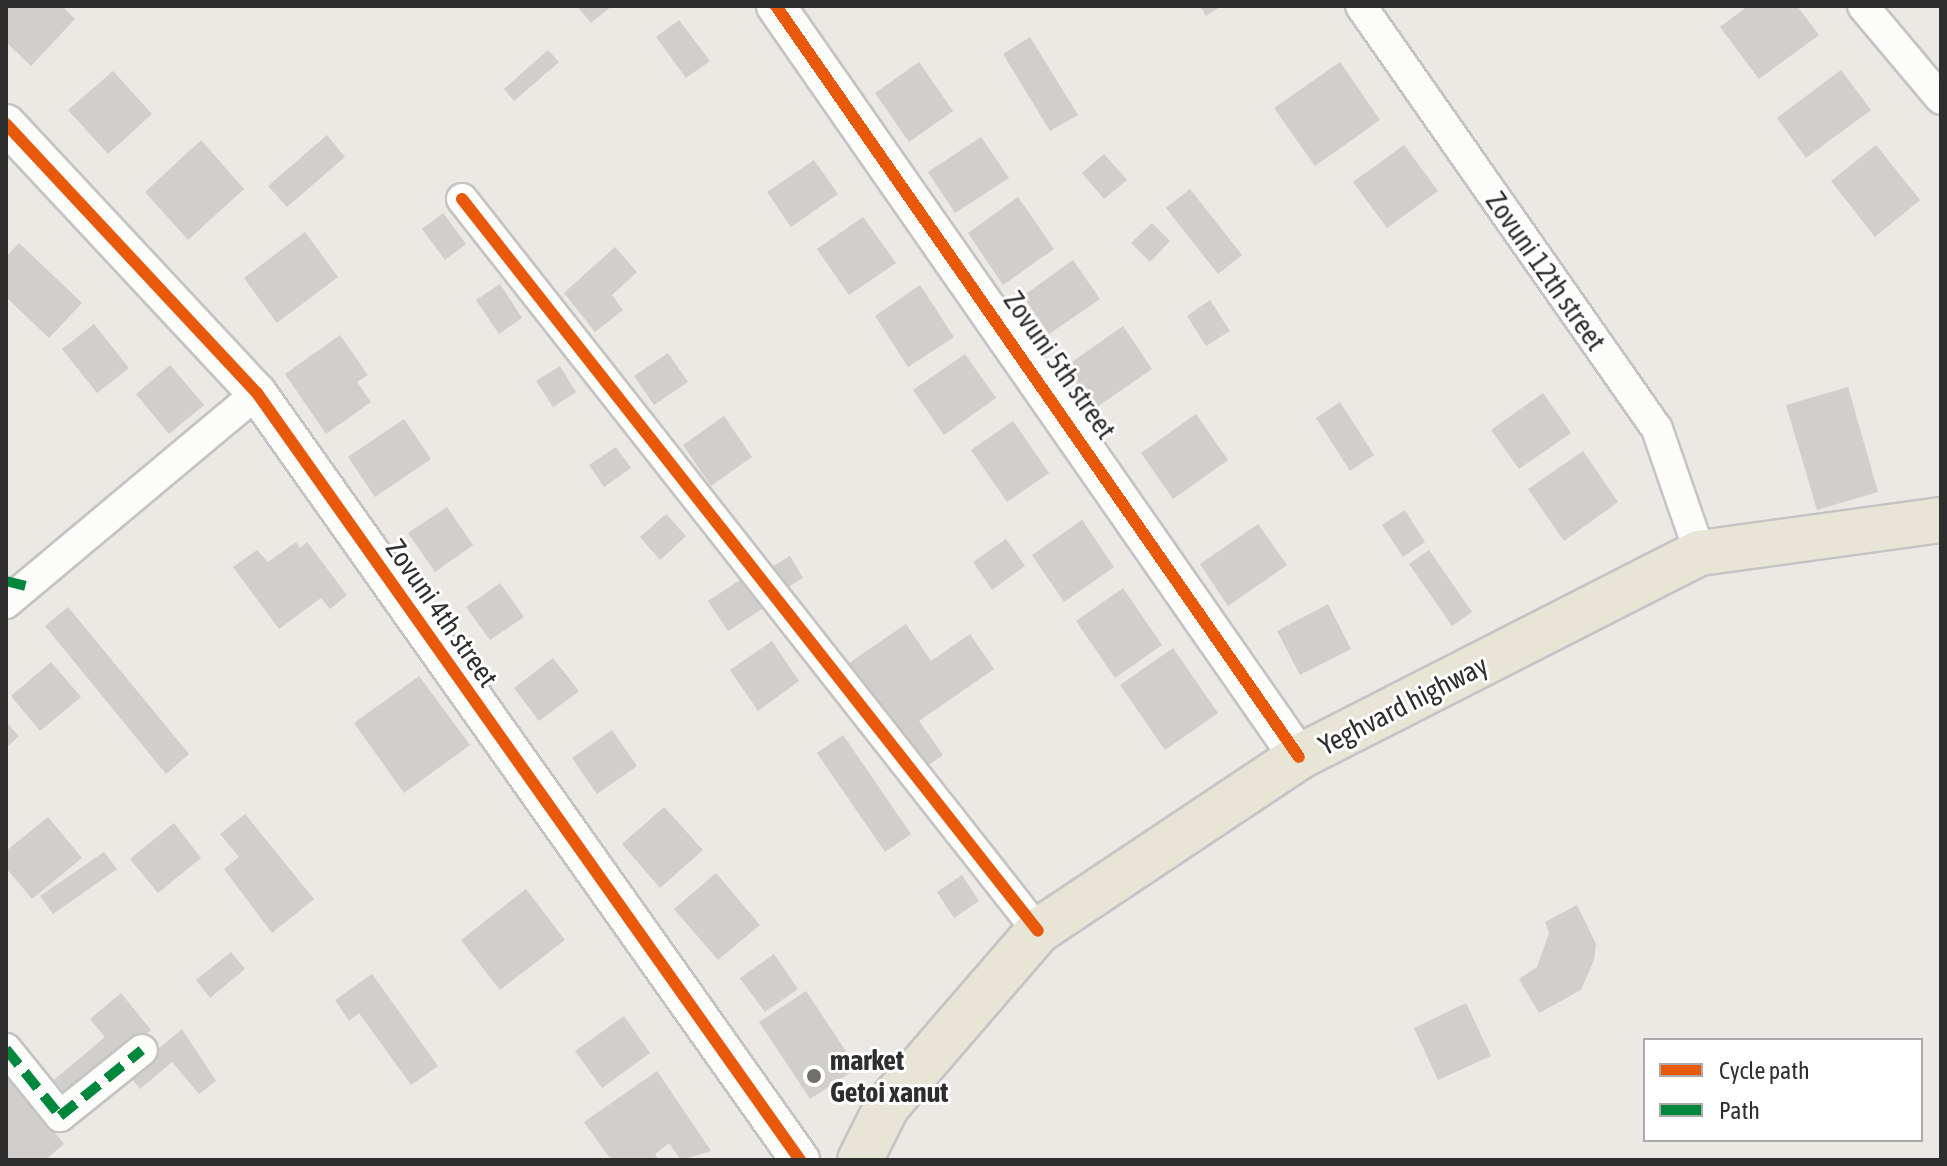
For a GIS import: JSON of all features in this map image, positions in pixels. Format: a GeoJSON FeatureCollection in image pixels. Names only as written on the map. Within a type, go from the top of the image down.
{"type":"FeatureCollection","features":[{"type":"Feature","properties":{"kind":"main road","name":"Yeghvard highway"},"geometry":{"type":"LineString","coordinates":[[860,1160],[887,1106],[1038,931],[1299,757],[1700,553],[1941,520]]}},
{"type":"Feature","properties":{"kind":"street","name":"Zovuni 5th street"},"geometry":{"type":"LineString","coordinates":[[776,6],[1299,757]]}},
{"type":"Feature","properties":{"kind":"street","name":"Zovuni 12th street"},"geometry":{"type":"LineString","coordinates":[[1361,6],[1657,429],[1700,553]]}},
{"type":"Feature","properties":{"kind":"street"},"geometry":{"type":"LineString","coordinates":[[1863,6],[1941,99]]}},
{"type":"Feature","properties":{"kind":"street","name":"Zovuni 4th street"},"geometry":{"type":"LineString","coordinates":[[6,124],[257,393],[800,1160]]}},
{"type":"Feature","properties":{"kind":"street"},"geometry":{"type":"LineString","coordinates":[[462,199],[1038,931]]}},
{"type":"Feature","properties":{"kind":"street"},"geometry":{"type":"LineString","coordinates":[[13,590],[257,393]]}},
{"type":"Feature","properties":{"kind":"street"},"geometry":{"type":"LineString","coordinates":[[6,1049],[60,1116],[142,1050]]}},
{"type":"Feature","properties":{"kind":"building"},"geometry":{"type":"Polygon","coordinates":[[[8,6],[62,6],[75,19],[31,66],[6,42],[8,6]]]}},
{"type":"Feature","properties":{"kind":"building"},"geometry":{"type":"Polygon","coordinates":[[[577,6],[612,6],[591,23],[577,6]]]}},
{"type":"Feature","properties":{"kind":"building"},"geometry":{"type":"Polygon","coordinates":[[[1200,6],[1221,6],[1206,16],[1200,6]]]}},
{"type":"Feature","properties":{"kind":"building"},"geometry":{"type":"Polygon","coordinates":[[[1748,6],[1797,6],[1819,35],[1759,79],[1720,27],[1748,6]]]}},
{"type":"Feature","properties":{"kind":"building"},"geometry":{"type":"Polygon","coordinates":[[[679,20],[710,61],[686,78],[656,37],[679,20]]]}},
{"type":"Feature","properties":{"kind":"building"},"geometry":{"type":"Polygon","coordinates":[[[1030,37],[1078,115],[1050,131],[1003,54],[1030,37]]]}},
{"type":"Feature","properties":{"kind":"building"},"geometry":{"type":"Polygon","coordinates":[[[548,50],[559,62],[514,101],[504,89],[548,50]]]}},
{"type":"Feature","properties":{"kind":"building"},"geometry":{"type":"Polygon","coordinates":[[[919,62],[953,111],[909,142],[875,93],[919,62]]]}},
{"type":"Feature","properties":{"kind":"building"},"geometry":{"type":"Polygon","coordinates":[[[1340,62],[1380,120],[1315,166],[1274,108],[1340,62]]]}},
{"type":"Feature","properties":{"kind":"building"},"geometry":{"type":"Polygon","coordinates":[[[1841,70],[1871,110],[1806,158],[1777,118],[1841,70]]]}},
{"type":"Feature","properties":{"kind":"building"},"geometry":{"type":"Polygon","coordinates":[[[113,71],[152,114],[108,154],[68,110],[113,71]]]}},
{"type":"Feature","properties":{"kind":"building"},"geometry":{"type":"Polygon","coordinates":[[[327,135],[345,157],[287,207],[268,186],[327,135]]]}},
{"type":"Feature","properties":{"kind":"building"},"geometry":{"type":"Polygon","coordinates":[[[981,137],[1009,178],[955,213],[928,172],[981,137]]]}},
{"type":"Feature","properties":{"kind":"building"},"geometry":{"type":"Polygon","coordinates":[[[201,140],[244,189],[188,240],[145,192],[201,140]]]}},
{"type":"Feature","properties":{"kind":"building"},"geometry":{"type":"Polygon","coordinates":[[[1404,145],[1438,191],[1387,228],[1353,182],[1404,145]]]}},
{"type":"Feature","properties":{"kind":"building"},"geometry":{"type":"Polygon","coordinates":[[[1876,145],[1920,200],[1875,237],[1831,181],[1876,145]]]}},
{"type":"Feature","properties":{"kind":"building"},"geometry":{"type":"Polygon","coordinates":[[[1104,154],[1127,180],[1104,199],[1082,173],[1104,154]]]}},
{"type":"Feature","properties":{"kind":"building"},"geometry":{"type":"Polygon","coordinates":[[[814,160],[838,194],[791,227],[767,192],[814,160]]]}},
{"type":"Feature","properties":{"kind":"building"},"geometry":{"type":"Polygon","coordinates":[[[1190,189],[1242,255],[1218,274],[1166,208],[1190,189]]]}},
{"type":"Feature","properties":{"kind":"building"},"geometry":{"type":"Polygon","coordinates":[[[1018,197],[1054,249],[1003,285],[968,233],[1018,197]]]}},
{"type":"Feature","properties":{"kind":"building"},"geometry":{"type":"Polygon","coordinates":[[[443,213],[466,244],[445,260],[422,229],[443,213]]]}},
{"type":"Feature","properties":{"kind":"building"},"geometry":{"type":"Polygon","coordinates":[[[863,217],[896,263],[849,295],[817,249],[863,217]]]}},
{"type":"Feature","properties":{"kind":"building"},"geometry":{"type":"Polygon","coordinates":[[[1152,223],[1170,241],[1150,262],[1131,243],[1152,223]]]}},
{"type":"Feature","properties":{"kind":"building"},"geometry":{"type":"Polygon","coordinates":[[[305,232],[338,277],[277,323],[244,278],[305,232]]]}},
{"type":"Feature","properties":{"kind":"building"},"geometry":{"type":"Polygon","coordinates":[[[19,243],[82,303],[49,338],[6,297],[6,257],[19,243]]]}},
{"type":"Feature","properties":{"kind":"building"},"geometry":{"type":"Polygon","coordinates":[[[615,247],[637,272],[612,295],[623,310],[595,332],[564,293],[615,247]]]}},
{"type":"Feature","properties":{"kind":"building"},"geometry":{"type":"Polygon","coordinates":[[[1073,260],[1100,299],[1049,334],[1023,296],[1073,260]]]}},
{"type":"Feature","properties":{"kind":"building"},"geometry":{"type":"Polygon","coordinates":[[[500,284],[522,318],[499,334],[476,300],[500,284]]]}},
{"type":"Feature","properties":{"kind":"building"},"geometry":{"type":"Polygon","coordinates":[[[920,285],[954,337],[908,367],[875,316],[920,285]]]}},
{"type":"Feature","properties":{"kind":"building"},"geometry":{"type":"Polygon","coordinates":[[[1210,300],[1230,331],[1206,346],[1187,316],[1210,300]]]}},
{"type":"Feature","properties":{"kind":"building"},"geometry":{"type":"Polygon","coordinates":[[[94,324],[129,368],[97,393],[62,349],[94,324]]]}},
{"type":"Feature","properties":{"kind":"building"},"geometry":{"type":"Polygon","coordinates":[[[1123,326],[1152,369],[1094,409],[1065,367],[1123,326]]]}},
{"type":"Feature","properties":{"kind":"building"},"geometry":{"type":"Polygon","coordinates":[[[340,335],[368,375],[357,382],[371,402],[326,434],[285,374],[340,335]]]}},
{"type":"Feature","properties":{"kind":"building"},"geometry":{"type":"Polygon","coordinates":[[[668,353],[688,382],[654,405],[634,376],[668,353]]]}},
{"type":"Feature","properties":{"kind":"building"},"geometry":{"type":"Polygon","coordinates":[[[965,354],[996,398],[944,435],[913,390],[965,354]]]}},
{"type":"Feature","properties":{"kind":"building"},"geometry":{"type":"Polygon","coordinates":[[[170,365],[204,405],[169,434],[136,394],[170,365]]]}},
{"type":"Feature","properties":{"kind":"building"},"geometry":{"type":"Polygon","coordinates":[[[560,366],[576,392],[553,407],[536,381],[560,366]]]}},
{"type":"Feature","properties":{"kind":"building"},"geometry":{"type":"Polygon","coordinates":[[[1848,387],[1878,492],[1817,510],[1786,405],[1848,387]]]}},
{"type":"Feature","properties":{"kind":"building"},"geometry":{"type":"Polygon","coordinates":[[[1543,393],[1571,433],[1519,469],[1491,430],[1543,393]]]}},
{"type":"Feature","properties":{"kind":"building"},"geometry":{"type":"Polygon","coordinates":[[[1340,402],[1374,455],[1350,471],[1316,418],[1340,402]]]}},
{"type":"Feature","properties":{"kind":"building"},"geometry":{"type":"Polygon","coordinates":[[[1196,414],[1228,460],[1173,499],[1141,453],[1196,414]]]}},
{"type":"Feature","properties":{"kind":"building"},"geometry":{"type":"Polygon","coordinates":[[[724,416],[752,457],[711,486],[683,445],[724,416]]]}},
{"type":"Feature","properties":{"kind":"building"},"geometry":{"type":"Polygon","coordinates":[[[404,419],[431,459],[375,497],[348,457],[404,419]]]}},
{"type":"Feature","properties":{"kind":"building"},"geometry":{"type":"Polygon","coordinates":[[[1013,421],[1049,473],[1007,502],[971,450],[1013,421]]]}},
{"type":"Feature","properties":{"kind":"building"},"geometry":{"type":"Polygon","coordinates":[[[616,447],[631,468],[604,487],[589,465],[616,447]]]}},
{"type":"Feature","properties":{"kind":"building"},"geometry":{"type":"Polygon","coordinates":[[[1583,451],[1618,502],[1564,541],[1528,489],[1583,451]]]}},
{"type":"Feature","properties":{"kind":"building"},"geometry":{"type":"Polygon","coordinates":[[[447,507],[473,545],[435,572],[408,533],[447,507]]]}},
{"type":"Feature","properties":{"kind":"building"},"geometry":{"type":"Polygon","coordinates":[[[1405,510],[1425,542],[1403,557],[1382,525],[1405,510]]]}},
{"type":"Feature","properties":{"kind":"building"},"geometry":{"type":"Polygon","coordinates":[[[666,514],[686,536],[660,560],[640,537],[666,514]]]}},
{"type":"Feature","properties":{"kind":"building"},"geometry":{"type":"Polygon","coordinates":[[[1082,520],[1114,567],[1064,602],[1032,555],[1082,520]]]}},
{"type":"Feature","properties":{"kind":"building"},"geometry":{"type":"Polygon","coordinates":[[[1258,524],[1287,565],[1228,606],[1200,564],[1258,524]]]}},
{"type":"Feature","properties":{"kind":"building"},"geometry":{"type":"Polygon","coordinates":[[[1006,539],[1025,566],[992,590],[973,562],[1006,539]]]}},
{"type":"Feature","properties":{"kind":"building"},"geometry":{"type":"Polygon","coordinates":[[[296,542],[300,548],[307,542],[347,595],[330,609],[321,598],[279,629],[233,567],[257,550],[268,562],[296,542]]]}},
{"type":"Feature","properties":{"kind":"building"},"geometry":{"type":"Polygon","coordinates":[[[1429,550],[1472,612],[1452,626],[1409,564],[1429,550]]]}},
{"type":"Feature","properties":{"kind":"building"},"geometry":{"type":"Polygon","coordinates":[[[790,556],[803,578],[783,590],[770,568],[790,556]]]}},
{"type":"Feature","properties":{"kind":"building"},"geometry":{"type":"Polygon","coordinates":[[[743,578],[762,609],[728,631],[708,601],[743,578]]]}},
{"type":"Feature","properties":{"kind":"building"},"geometry":{"type":"Polygon","coordinates":[[[500,583],[524,617],[490,640],[466,607],[500,583]]]}},
{"type":"Feature","properties":{"kind":"building"},"geometry":{"type":"Polygon","coordinates":[[[1123,588],[1162,645],[1115,678],[1076,621],[1123,588]]]}},
{"type":"Feature","properties":{"kind":"building"},"geometry":{"type":"Polygon","coordinates":[[[1328,604],[1351,649],[1300,675],[1277,631],[1328,604]]]}},
{"type":"Feature","properties":{"kind":"building"},"geometry":{"type":"Polygon","coordinates":[[[68,607],[189,754],[166,774],[45,626],[68,607]]]}},
{"type":"Feature","properties":{"kind":"building"},"geometry":{"type":"Polygon","coordinates":[[[906,624],[931,661],[970,634],[994,669],[919,721],[943,755],[920,771],[846,665],[906,624]]]}},
{"type":"Feature","properties":{"kind":"building"},"geometry":{"type":"Polygon","coordinates":[[[772,641],[799,681],[758,711],[730,670],[772,641]]]}},
{"type":"Feature","properties":{"kind":"building"},"geometry":{"type":"Polygon","coordinates":[[[1173,648],[1218,713],[1165,750],[1120,685],[1173,648]]]}},
{"type":"Feature","properties":{"kind":"building"},"geometry":{"type":"Polygon","coordinates":[[[553,658],[579,691],[539,721],[514,688],[553,658]]]}},
{"type":"Feature","properties":{"kind":"building"},"geometry":{"type":"Polygon","coordinates":[[[51,662],[81,697],[40,731],[11,696],[51,662]]]}},
{"type":"Feature","properties":{"kind":"building"},"geometry":{"type":"Polygon","coordinates":[[[419,676],[470,745],[404,793],[354,723],[419,676]]]}},
{"type":"Feature","properties":{"kind":"building"},"geometry":{"type":"Polygon","coordinates":[[[6,722],[19,736],[6,748],[6,722]]]}},
{"type":"Feature","properties":{"kind":"building"},"geometry":{"type":"Polygon","coordinates":[[[612,730],[637,766],[597,794],[572,758],[612,730]]]}},
{"type":"Feature","properties":{"kind":"building"},"geometry":{"type":"Polygon","coordinates":[[[843,735],[911,834],[885,852],[817,753],[843,735]]]}},
{"type":"Feature","properties":{"kind":"building"},"geometry":{"type":"Polygon","coordinates":[[[664,807],[703,850],[660,888],[622,844],[664,807]]]}},
{"type":"Feature","properties":{"kind":"building"},"geometry":{"type":"Polygon","coordinates":[[[245,814],[314,899],[272,933],[224,869],[239,857],[220,834],[245,814]]]}},
{"type":"Feature","properties":{"kind":"building"},"geometry":{"type":"Polygon","coordinates":[[[48,817],[82,858],[32,899],[6,868],[6,851],[48,817]]]}},
{"type":"Feature","properties":{"kind":"building"},"geometry":{"type":"Polygon","coordinates":[[[174,823],[201,858],[158,893],[130,859],[174,823]]]}},
{"type":"Feature","properties":{"kind":"building"},"geometry":{"type":"Polygon","coordinates":[[[104,852],[117,869],[53,914],[40,896],[104,852]]]}},
{"type":"Feature","properties":{"kind":"building"},"geometry":{"type":"Polygon","coordinates":[[[716,873],[760,925],[718,960],[674,909],[716,873]]]}},
{"type":"Feature","properties":{"kind":"building"},"geometry":{"type":"Polygon","coordinates":[[[962,875],[979,901],[954,918],[937,892],[962,875]]]}},
{"type":"Feature","properties":{"kind":"building"},"geometry":{"type":"Polygon","coordinates":[[[526,889],[565,940],[500,990],[461,940],[526,889]]]}},
{"type":"Feature","properties":{"kind":"building"},"geometry":{"type":"Polygon","coordinates":[[[1577,905],[1596,944],[1594,960],[1581,990],[1539,1013],[1519,979],[1537,967],[1549,933],[1545,922],[1577,905]]]}},
{"type":"Feature","properties":{"kind":"building"},"geometry":{"type":"Polygon","coordinates":[[[231,952],[245,969],[210,998],[196,980],[231,952]]]}},
{"type":"Feature","properties":{"kind":"building"},"geometry":{"type":"Polygon","coordinates":[[[774,954],[798,989],[765,1012],[740,978],[774,954]]]}},
{"type":"Feature","properties":{"kind":"building"},"geometry":{"type":"Polygon","coordinates":[[[372,974],[438,1066],[411,1085],[359,1013],[349,1021],[335,1000],[372,974]]]}},
{"type":"Feature","properties":{"kind":"building"},"geometry":{"type":"Polygon","coordinates":[[[806,991],[857,1068],[810,1099],[759,1022],[806,991]]]}},
{"type":"Feature","properties":{"kind":"building"},"geometry":{"type":"Polygon","coordinates":[[[121,993],[151,1030],[69,1098],[54,1080],[105,1037],[90,1019],[121,993]]]}},
{"type":"Feature","properties":{"kind":"building"},"geometry":{"type":"Polygon","coordinates":[[[1466,1003],[1491,1056],[1438,1080],[1414,1028],[1466,1003]]]}},
{"type":"Feature","properties":{"kind":"building"},"geometry":{"type":"Polygon","coordinates":[[[624,1016],[650,1053],[602,1088],[575,1051],[624,1016]]]}},
{"type":"Feature","properties":{"kind":"building"},"geometry":{"type":"Polygon","coordinates":[[[182,1029],[216,1081],[199,1094],[172,1062],[140,1089],[128,1074],[182,1029]]]}},
{"type":"Feature","properties":{"kind":"building"},"geometry":{"type":"Polygon","coordinates":[[[657,1071],[711,1151],[681,1160],[669,1143],[655,1154],[659,1160],[611,1160],[584,1122],[657,1071]]]}},
{"type":"Feature","properties":{"kind":"building"},"geometry":{"type":"Polygon","coordinates":[[[6,1073],[64,1144],[45,1160],[6,1160],[6,1073]]]}},
{"type":"Feature","properties":{"kind":"marked path"},"geometry":{"type":"LineString","coordinates":[[6,581],[26,586]]}},
{"type":"Feature","properties":{"kind":"marked path"},"geometry":{"type":"LineString","coordinates":[[6,1049],[60,1116],[142,1050]]}},
{"type":"Feature","properties":{"kind":"cycle path"},"geometry":{"type":"LineString","coordinates":[[776,6],[1299,757]]}},
{"type":"Feature","properties":{"kind":"cycle path"},"geometry":{"type":"LineString","coordinates":[[6,124],[257,393],[800,1160]]}},
{"type":"Feature","properties":{"kind":"cycle path"},"geometry":{"type":"LineString","coordinates":[[462,199],[1038,931]]}},
{"type":"Feature","properties":{"kind":"place","name":"market Getoi xanut"},"geometry":{"type":"Point","coordinates":[814,1076]}}]}
